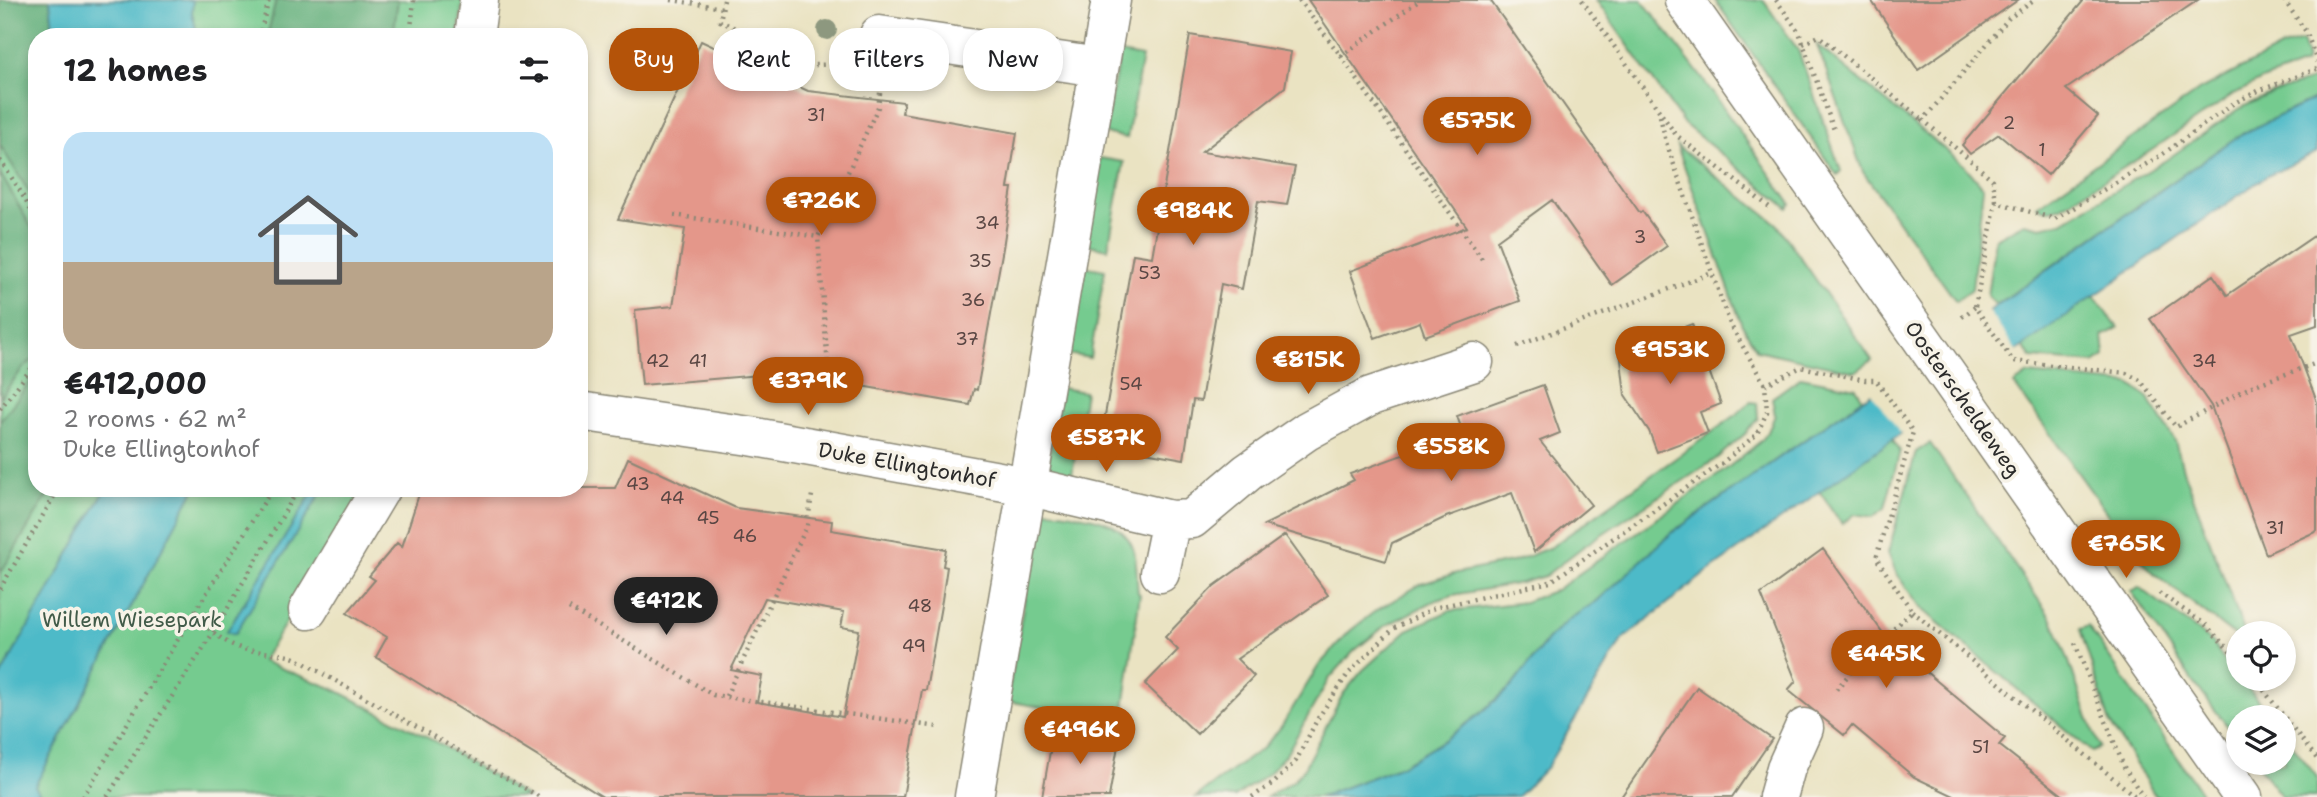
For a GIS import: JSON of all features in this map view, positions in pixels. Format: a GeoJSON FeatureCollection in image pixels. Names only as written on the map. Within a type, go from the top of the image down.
{"type":"FeatureCollection","features":[{"type":"Feature","properties":{"kind":"street"},"geometry":{"type":"LineString","coordinates":[[475,28],[479,0]]}},
{"type":"Feature","properties":{"kind":"street"},"geometry":{"type":"LineString","coordinates":[[974,797],[1111,0]]}},
{"type":"Feature","properties":{"kind":"street","name":"Oosterscheldeweg"},"geometry":{"type":"LineString","coordinates":[[1684,0],[2243,797]]}},
{"type":"Feature","properties":{"kind":"street"},"geometry":{"type":"LineString","coordinates":[[949,45],[1099,67]]}},
{"type":"Feature","properties":{"kind":"street"},"geometry":{"type":"LineString","coordinates":[[1160,573],[1171,520],[1192,519],[1248,472],[1307,431],[1371,396],[1474,362]]}},
{"type":"Feature","properties":{"kind":"street","name":"Duke Ellingtonhof"},"geometry":{"type":"LineString","coordinates":[[588,412],[820,449],[1027,486],[1171,520]]}},
{"type":"Feature","properties":{"kind":"street"},"geometry":{"type":"LineString","coordinates":[[308,610],[376,497]]}},
{"type":"Feature","properties":{"kind":"street"},"geometry":{"type":"LineString","coordinates":[[1778,797],[1786,768],[1804,727]]}},
{"type":"Feature","properties":{"kind":"path"},"geometry":{"type":"LineString","coordinates":[[261,28],[269,0]]}},
{"type":"Feature","properties":{"kind":"path"},"geometry":{"type":"LineString","coordinates":[[411,28],[414,0]]}},
{"type":"Feature","properties":{"kind":"path"},"geometry":{"type":"LineString","coordinates":[[671,0],[723,8]]}},
{"type":"Feature","properties":{"kind":"path"},"geometry":{"type":"LineString","coordinates":[[724,0],[720,21],[814,65],[829,65]]}},
{"type":"Feature","properties":{"kind":"path"},"geometry":{"type":"LineString","coordinates":[[1299,0],[1482,259]]}},
{"type":"Feature","properties":{"kind":"path"},"geometry":{"type":"LineString","coordinates":[[1341,56],[1420,0]]}},
{"type":"Feature","properties":{"kind":"path"},"geometry":{"type":"LineString","coordinates":[[1582,0],[1676,135],[1780,216]]}},
{"type":"Feature","properties":{"kind":"path"},"geometry":{"type":"LineString","coordinates":[[1776,0],[1799,32],[1836,135]]}},
{"type":"Feature","properties":{"kind":"path"},"geometry":{"type":"LineString","coordinates":[[1923,120],[2009,18],[2035,0]]}},
{"type":"Feature","properties":{"kind":"path"},"geometry":{"type":"LineString","coordinates":[[2284,0],[2307,33],[2317,62]]}},
{"type":"Feature","properties":{"kind":"path"},"geometry":{"type":"LineString","coordinates":[[1803,44],[1819,36],[1993,180],[1996,202],[1975,307],[2012,361],[2126,373],[2140,380],[2176,426],[2252,386],[2317,363]]}},
{"type":"Feature","properties":{"kind":"path"},"geometry":{"type":"LineString","coordinates":[[1996,202],[2055,219],[2163,154],[2234,103],[2317,69]]}},
{"type":"Feature","properties":{"kind":"path"},"geometry":{"type":"LineString","coordinates":[[726,696],[807,526],[829,380],[818,237],[878,107],[879,91]]}},
{"type":"Feature","properties":{"kind":"path"},"geometry":{"type":"LineString","coordinates":[[1252,797],[1275,782],[1296,761],[1318,718],[1348,674],[1393,629],[1434,608],[1550,582],[1721,464],[1757,434],[1767,412],[1765,385],[1730,324],[1666,142],[1660,112]]}},
{"type":"Feature","properties":{"kind":"path"},"geometry":{"type":"LineString","coordinates":[[0,159],[28,204]]}},
{"type":"Feature","properties":{"kind":"path"},"geometry":{"type":"LineString","coordinates":[[674,215],[818,237]]}},
{"type":"Feature","properties":{"kind":"path"},"geometry":{"type":"LineString","coordinates":[[1474,362],[1713,273]]}},
{"type":"Feature","properties":{"kind":"path","name":"Oosterscheldeweg"},"geometry":{"type":"LineString","coordinates":[[1958,320],[1962,326]]}},
{"type":"Feature","properties":{"kind":"path"},"geometry":{"type":"LineString","coordinates":[[1765,385],[1801,367],[1876,380],[1913,432],[1876,558],[1912,611],[2136,797]]}},
{"type":"Feature","properties":{"kind":"path"},"geometry":{"type":"LineString","coordinates":[[0,409],[28,373]]}},
{"type":"Feature","properties":{"kind":"path"},"geometry":{"type":"LineString","coordinates":[[0,589],[55,497]]}},
{"type":"Feature","properties":{"kind":"path"},"geometry":{"type":"LineString","coordinates":[[83,797],[267,497]]}},
{"type":"Feature","properties":{"kind":"path"},"geometry":{"type":"LineString","coordinates":[[107,797],[212,634],[294,497]]}},
{"type":"Feature","properties":{"kind":"path"},"geometry":{"type":"LineString","coordinates":[[569,608],[713,695],[985,734]]}},
{"type":"Feature","properties":{"kind":"path"},"geometry":{"type":"LineString","coordinates":[[1804,727],[1858,664],[1912,611]]}},
{"type":"Feature","properties":{"kind":"path"},"geometry":{"type":"LineString","coordinates":[[194,614],[212,634],[245,650],[283,653],[297,659],[540,797]]}},
{"type":"Feature","properties":{"kind":"path"},"geometry":{"type":"LineString","coordinates":[[2070,631],[2124,767],[2143,797]]}},
{"type":"Feature","properties":{"kind":"path"},"geometry":{"type":"LineString","coordinates":[[2264,691],[2317,759]]}},
{"type":"Feature","properties":{"kind":"green space","name":"Willem Wiesepark"},"geometry":{"type":"Polygon","coordinates":[[[0,0],[463,0],[459,28],[28,28],[28,497],[364,497],[262,661],[334,689],[440,744],[527,797],[0,797],[0,0]]]}},
{"type":"Feature","properties":{"kind":"green space"},"geometry":{"type":"Polygon","coordinates":[[[0,0],[50,0],[53,28],[28,28],[28,190],[0,145],[0,0]]]}},
{"type":"Feature","properties":{"kind":"green space"},"geometry":{"type":"Polygon","coordinates":[[[276,0],[398,0],[394,28],[269,28],[276,0]]]}},
{"type":"Feature","properties":{"kind":"green space"},"geometry":{"type":"Polygon","coordinates":[[[1596,0],[1642,0],[1702,78],[1791,204],[1788,208],[1684,124],[1596,0]]]}},
{"type":"Feature","properties":{"kind":"green space"},"geometry":{"type":"Polygon","coordinates":[[[1715,0],[1763,0],[1798,50],[1841,171],[1837,175],[1715,0]]]}},
{"type":"Feature","properties":{"kind":"green space"},"geometry":{"type":"Polygon","coordinates":[[[2302,41],[2307,57],[2305,64],[2232,95],[2152,150],[2061,207],[2049,210],[2037,206],[2200,90],[2282,47],[2302,41]]]}},
{"type":"Feature","properties":{"kind":"green space"},"geometry":{"type":"Polygon","coordinates":[[[1817,45],[1965,166],[1983,187],[1972,289],[1956,301],[1863,172],[1817,45]]]}},
{"type":"Feature","properties":{"kind":"green space"},"geometry":{"type":"Polygon","coordinates":[[[1120,53],[1142,57],[1127,138],[1104,133],[1120,53]]]}},
{"type":"Feature","properties":{"kind":"green space"},"geometry":{"type":"Polygon","coordinates":[[[2317,78],[2317,98],[2241,134],[1996,305],[1987,296],[1995,239],[2024,223],[2041,227],[2062,222],[2166,160],[2239,109],[2265,96],[2317,78]]]}},
{"type":"Feature","properties":{"kind":"green space"},"geometry":{"type":"Polygon","coordinates":[[[1677,146],[1777,224],[1872,360],[1855,372],[1757,350],[1742,325],[1677,146]]]}},
{"type":"Feature","properties":{"kind":"green space"},"geometry":{"type":"Polygon","coordinates":[[[1100,158],[1124,162],[1108,249],[1084,244],[1100,158]]]}},
{"type":"Feature","properties":{"kind":"green space"},"geometry":{"type":"Polygon","coordinates":[[[0,173],[28,221],[28,364],[0,398],[0,173]]]}},
{"type":"Feature","properties":{"kind":"green space"},"geometry":{"type":"Polygon","coordinates":[[[1082,266],[1105,270],[1090,358],[1067,354],[1082,266]]]}},
{"type":"Feature","properties":{"kind":"green space"},"geometry":{"type":"Polygon","coordinates":[[[2094,296],[2118,328],[2103,336],[2105,356],[2094,363],[2032,358],[2022,346],[2094,296]]]}},
{"type":"Feature","properties":{"kind":"green space"},"geometry":{"type":"Polygon","coordinates":[[[2028,374],[2130,384],[2148,398],[2175,441],[2184,473],[2240,621],[2226,621],[2226,629],[2155,574],[2137,555],[2014,384],[2028,374]]]}},
{"type":"Feature","properties":{"kind":"green space"},"geometry":{"type":"Polygon","coordinates":[[[1801,377],[1856,388],[1863,399],[1673,532],[1597,601],[1568,620],[1548,639],[1512,686],[1480,714],[1443,741],[1401,766],[1320,797],[1267,797],[1293,781],[1303,770],[1343,694],[1362,671],[1407,630],[1449,611],[1525,602],[1556,590],[1725,470],[1761,441],[1775,415],[1772,398],[1801,377]]]}},
{"type":"Feature","properties":{"kind":"green space"},"geometry":{"type":"Polygon","coordinates":[[[28,385],[28,497],[47,497],[0,574],[0,421],[28,385]]]}},
{"type":"Feature","properties":{"kind":"green space"},"geometry":{"type":"Polygon","coordinates":[[[1061,388],[1085,392],[1071,481],[1046,476],[1061,388]]]}},
{"type":"Feature","properties":{"kind":"green space"},"geometry":{"type":"Polygon","coordinates":[[[1750,402],[1757,403],[1758,418],[1746,433],[1716,459],[1584,546],[1545,576],[1453,595],[1434,601],[1385,626],[1354,651],[1329,679],[1287,753],[1269,773],[1235,797],[1196,797],[1264,747],[1281,727],[1319,665],[1350,631],[1374,612],[1421,584],[1457,573],[1516,561],[1551,547],[1736,415],[1750,402]]]}},
{"type":"Feature","properties":{"kind":"green space"},"geometry":{"type":"Polygon","coordinates":[[[1892,439],[1900,451],[1885,508],[1873,517],[1855,514],[1842,524],[1819,491],[1892,439]]]}},
{"type":"Feature","properties":{"kind":"green space"},"geometry":{"type":"Polygon","coordinates":[[[1930,443],[2051,618],[2100,747],[2092,752],[1922,609],[1897,575],[1888,553],[1916,452],[1930,443]]]}},
{"type":"Feature","properties":{"kind":"green space"},"geometry":{"type":"Polygon","coordinates":[[[1040,509],[1106,522],[1127,537],[1135,553],[1140,594],[1122,722],[1007,701],[1040,509]]]}},
{"type":"Feature","properties":{"kind":"green space"},"geometry":{"type":"Polygon","coordinates":[[[2139,587],[2211,641],[2226,662],[2226,691],[2250,691],[2262,705],[2226,705],[2226,724],[2131,591],[2139,587]]]}},
{"type":"Feature","properties":{"kind":"green space"},"geometry":{"type":"Polygon","coordinates":[[[2088,626],[2204,797],[2156,797],[2110,723],[2080,629],[2088,626]]]}},
{"type":"Feature","properties":{"kind":"green space"},"geometry":{"type":"Polygon","coordinates":[[[2296,750],[2317,777],[2317,797],[2282,797],[2265,775],[2296,775],[2296,750]]]}},
{"type":"Feature","properties":{"kind":"water"},"geometry":{"type":"Polygon","coordinates":[[[50,0],[193,0],[192,12],[196,28],[53,28],[50,0]]]}},
{"type":"Feature","properties":{"kind":"water"},"geometry":{"type":"Polygon","coordinates":[[[2317,98],[2317,152],[2265,177],[2078,307],[1707,572],[1622,640],[1547,767],[1518,796],[1320,797],[1401,766],[1443,741],[1512,686],[1548,639],[1568,620],[1597,601],[1673,532],[2241,134],[2317,98]]]}},
{"type":"Feature","properties":{"kind":"water"},"geometry":{"type":"Polygon","coordinates":[[[101,497],[190,497],[35,786],[42,797],[0,797],[0,677],[101,497]]]}},
{"type":"Feature","properties":{"kind":"water"},"geometry":{"type":"Polygon","coordinates":[[[309,497],[319,497],[235,634],[227,631],[309,497]]]}},
{"type":"Feature","properties":{"kind":"pier"},"geometry":{"type":"Polygon","coordinates":[[[1986,308],[2018,353],[1902,435],[1870,391],[1986,308]]]}},
{"type":"Feature","properties":{"kind":"building"},"geometry":{"type":"Polygon","coordinates":[[[1308,0],[1490,0],[1640,213],[1642,211],[1667,246],[1612,285],[1552,200],[1497,240],[1520,301],[1425,336],[1420,322],[1375,338],[1350,271],[1467,227],[1308,0]]]}},
{"type":"Feature","properties":{"kind":"building"},"geometry":{"type":"Polygon","coordinates":[[[1871,0],[2018,0],[1918,70],[1871,0]]]}},
{"type":"Feature","properties":{"kind":"building"},"geometry":{"type":"Polygon","coordinates":[[[2084,0],[2198,0],[2066,89],[2098,116],[2048,175],[1999,134],[1970,154],[1962,145],[2084,0]]]}},
{"type":"Feature","properties":{"kind":"building"},"geometry":{"type":"Polygon","coordinates":[[[1190,35],[1291,52],[1285,87],[1202,152],[1295,167],[1287,205],[1258,201],[1242,289],[1221,284],[1201,401],[1193,400],[1184,459],[1100,444],[1133,254],[1152,257],[1190,35]]]}},
{"type":"Feature","properties":{"kind":"building"},"geometry":{"type":"Polygon","coordinates":[[[701,41],[713,47],[713,91],[808,91],[904,102],[902,113],[1017,133],[1008,188],[1012,188],[1003,248],[977,390],[974,389],[970,405],[855,385],[852,398],[760,375],[642,385],[635,310],[673,306],[685,229],[618,219],[678,91],[699,91],[701,41]]]}},
{"type":"Feature","properties":{"kind":"building"},"geometry":{"type":"Polygon","coordinates":[[[2317,234],[2317,325],[2291,334],[2317,402],[2317,531],[2266,554],[2211,406],[2150,319],[2213,275],[2227,295],[2317,234]]]}},
{"type":"Feature","properties":{"kind":"building"},"geometry":{"type":"Polygon","coordinates":[[[1692,324],[1721,404],[1700,412],[1708,433],[1657,452],[1649,431],[1625,395],[1620,351],[1692,324]]]}},
{"type":"Feature","properties":{"kind":"building"},"geometry":{"type":"Polygon","coordinates":[[[1543,385],[1560,433],[1540,441],[1591,505],[1534,552],[1512,493],[1446,517],[1392,543],[1386,561],[1264,525],[1354,480],[1350,474],[1463,433],[1457,416],[1543,385]]]}},
{"type":"Feature","properties":{"kind":"building"},"geometry":{"type":"Polygon","coordinates":[[[628,458],[736,508],[832,521],[831,530],[946,549],[943,566],[947,567],[942,600],[926,690],[922,690],[903,797],[603,797],[376,657],[387,637],[347,613],[375,580],[369,576],[397,543],[402,547],[418,497],[588,497],[588,488],[615,488],[628,458]],[[765,598],[731,670],[762,676],[757,702],[843,717],[859,630],[841,627],[844,612],[765,598]]]}},
{"type":"Feature","properties":{"kind":"building"},"geometry":{"type":"Polygon","coordinates":[[[1285,535],[1328,595],[1237,659],[1254,676],[1197,734],[1145,684],[1178,650],[1165,637],[1214,586],[1285,535]]]}},
{"type":"Feature","properties":{"kind":"building"},"geometry":{"type":"Polygon","coordinates":[[[1823,549],[1888,640],[2005,738],[1999,745],[2065,797],[1956,797],[1914,777],[1852,725],[1844,735],[1788,690],[1796,681],[1761,594],[1823,549]]]}},
{"type":"Feature","properties":{"kind":"building"},"geometry":{"type":"Polygon","coordinates":[[[1697,687],[1772,739],[1732,797],[1621,797],[1697,687]]]}},
{"type":"Feature","properties":{"kind":"building"},"geometry":{"type":"Polygon","coordinates":[[[1054,729],[1119,740],[1109,797],[1042,797],[1054,729]]]}}]}
